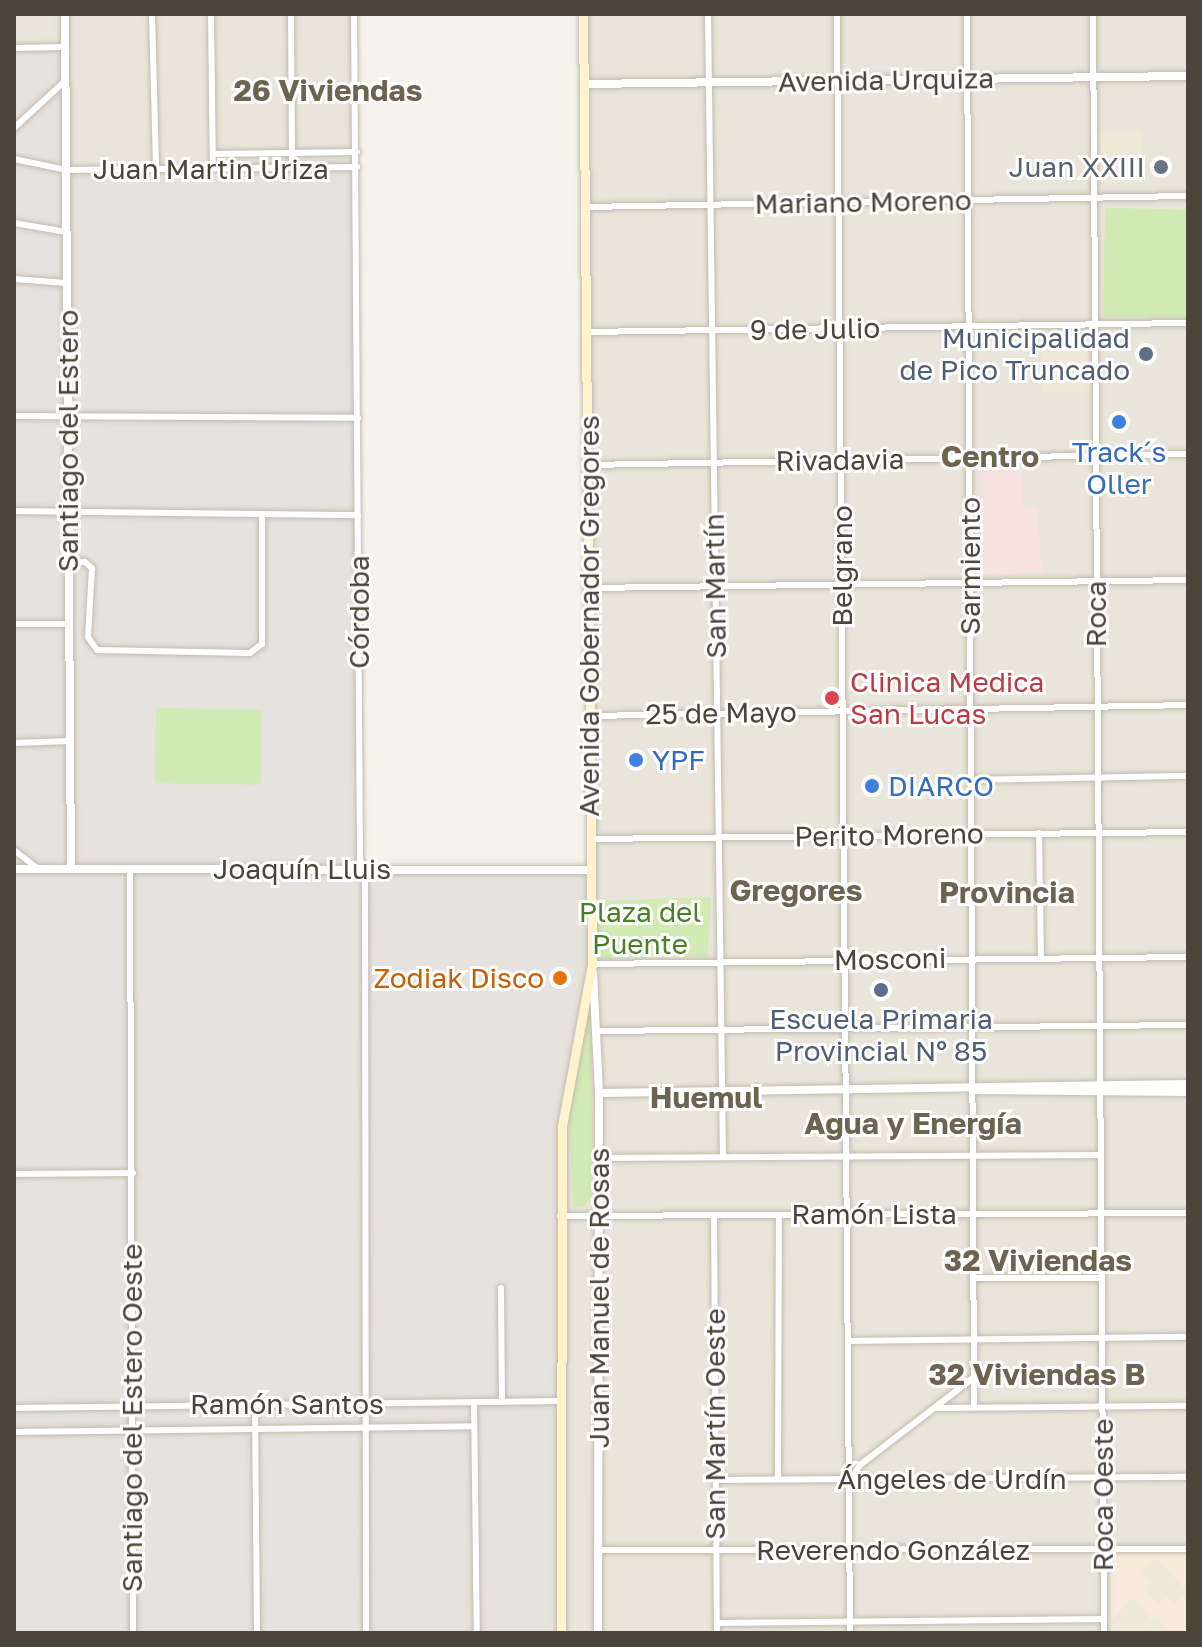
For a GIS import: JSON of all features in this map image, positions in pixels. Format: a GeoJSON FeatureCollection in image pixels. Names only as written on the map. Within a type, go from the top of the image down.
{"type":"FeatureCollection","features":[{"type":"Feature","properties":{"kind":"main road","name":"Avenida Gobernador Gregores"},"geometry":{"type":"LineString","coordinates":[[561,1633],[560,1216],[566,1094],[592,964],[583,14]]}},
{"type":"Feature","properties":{"kind":"street","name":"Santiago del Estero"},"geometry":{"type":"LineString","coordinates":[[65,14],[71,869]]}},
{"type":"Feature","properties":{"kind":"street"},"geometry":{"type":"LineString","coordinates":[[152,14],[156,168]]}},
{"type":"Feature","properties":{"kind":"street"},"geometry":{"type":"LineString","coordinates":[[211,14],[213,168]]}},
{"type":"Feature","properties":{"kind":"street"},"geometry":{"type":"LineString","coordinates":[[291,14],[292,168]]}},
{"type":"Feature","properties":{"kind":"street","name":"Córdoba"},"geometry":{"type":"LineString","coordinates":[[354,14],[366,1210],[366,1633]]}},
{"type":"Feature","properties":{"kind":"street","name":"San Martín"},"geometry":{"type":"LineString","coordinates":[[708,14],[723,1157]]}},
{"type":"Feature","properties":{"kind":"street","name":"Belgrano"},"geometry":{"type":"LineString","coordinates":[[837,14],[850,1633]]}},
{"type":"Feature","properties":{"kind":"street","name":"Sarmiento"},"geometry":{"type":"LineString","coordinates":[[967,14],[974,1407]]}},
{"type":"Feature","properties":{"kind":"street","name":"Roca"},"geometry":{"type":"LineString","coordinates":[[1093,14],[1099,1214]]}},
{"type":"Feature","properties":{"kind":"street"},"geometry":{"type":"LineString","coordinates":[[14,48],[65,47]]}},
{"type":"Feature","properties":{"kind":"street","name":"Avenida Urquiza"},"geometry":{"type":"LineString","coordinates":[[584,84],[1188,76]]}},
{"type":"Feature","properties":{"kind":"street"},"geometry":{"type":"LineString","coordinates":[[16,123],[65,81]]}},
{"type":"Feature","properties":{"kind":"street"},"geometry":{"type":"LineString","coordinates":[[213,154],[357,152]]}},
{"type":"Feature","properties":{"kind":"street","name":"Juan Martin Uriza"},"geometry":{"type":"LineString","coordinates":[[14,159],[66,170],[357,167]]}},
{"type":"Feature","properties":{"kind":"street","name":"Mariano Moreno"},"geometry":{"type":"LineString","coordinates":[[585,207],[1188,196]]}},
{"type":"Feature","properties":{"kind":"street"},"geometry":{"type":"LineString","coordinates":[[14,223],[66,232]]}},
{"type":"Feature","properties":{"kind":"street"},"geometry":{"type":"LineString","coordinates":[[14,279],[67,283]]}},
{"type":"Feature","properties":{"kind":"street","name":"9 de Julio"},"geometry":{"type":"LineString","coordinates":[[586,332],[1188,323]]}},
{"type":"Feature","properties":{"kind":"street"},"geometry":{"type":"LineString","coordinates":[[14,416],[358,418]]}},
{"type":"Feature","properties":{"kind":"street","name":"Rivadavia"},"geometry":{"type":"LineString","coordinates":[[587,465],[1188,454]]}},
{"type":"Feature","properties":{"kind":"street"},"geometry":{"type":"LineString","coordinates":[[14,511],[358,515]]}},
{"type":"Feature","properties":{"kind":"street"},"geometry":{"type":"LineString","coordinates":[[69,563],[85,562],[92,568],[88,637],[97,650],[250,653],[262,644],[262,514]]}},
{"type":"Feature","properties":{"kind":"street"},"geometry":{"type":"LineString","coordinates":[[588,588],[1188,580]]}},
{"type":"Feature","properties":{"kind":"street"},"geometry":{"type":"LineString","coordinates":[[14,624],[69,624]]}},
{"type":"Feature","properties":{"kind":"street","name":"25 de Mayo"},"geometry":{"type":"LineString","coordinates":[[590,716],[1188,705]]}},
{"type":"Feature","properties":{"kind":"street"},"geometry":{"type":"LineString","coordinates":[[14,743],[70,741]]}},
{"type":"Feature","properties":{"kind":"street"},"geometry":{"type":"LineString","coordinates":[[971,780],[1188,776]]}},
{"type":"Feature","properties":{"kind":"street","name":"Perito Moreno"},"geometry":{"type":"LineString","coordinates":[[591,839],[1188,832]]}},
{"type":"Feature","properties":{"kind":"street"},"geometry":{"type":"LineString","coordinates":[[1039,833],[1041,958]]}},
{"type":"Feature","properties":{"kind":"street"},"geometry":{"type":"LineString","coordinates":[[14,850],[38,869]]}},
{"type":"Feature","properties":{"kind":"street","name":"Joaquín Lluis"},"geometry":{"type":"LineString","coordinates":[[14,869],[591,870]]}},
{"type":"Feature","properties":{"kind":"street"},"geometry":{"type":"LineString","coordinates":[[14,1174],[133,1173],[130,869]]}},
{"type":"Feature","properties":{"kind":"street","name":"Mosconi"},"geometry":{"type":"LineString","coordinates":[[592,964],[1188,957]]}},
{"type":"Feature","properties":{"kind":"street","name":"Juan Manuel de Rosas"},"geometry":{"type":"LineString","coordinates":[[592,964],[599,1093],[598,1633]]}},
{"type":"Feature","properties":{"kind":"street"},"geometry":{"type":"LineString","coordinates":[[597,1031],[1188,1025]]}},
{"type":"Feature","properties":{"kind":"street"},"geometry":{"type":"LineString","coordinates":[[1098,1090],[1188,1084]]}},
{"type":"Feature","properties":{"kind":"street"},"geometry":{"type":"LineString","coordinates":[[599,1093],[845,1090],[1188,1092]]}},
{"type":"Feature","properties":{"kind":"street"},"geometry":{"type":"LineString","coordinates":[[599,1158],[1099,1155]]}},
{"type":"Feature","properties":{"kind":"street","name":"Santiago del Estero Oeste"},"geometry":{"type":"LineString","coordinates":[[133,1173],[133,1633]]}},
{"type":"Feature","properties":{"kind":"street","name":"Ramón Lista"},"geometry":{"type":"LineString","coordinates":[[560,1216],[1188,1213]]}},
{"type":"Feature","properties":{"kind":"street","name":"Roca Oeste"},"geometry":{"type":"LineString","coordinates":[[1099,1214],[1104,1633]]}},
{"type":"Feature","properties":{"kind":"street","name":"San Martín Oeste"},"geometry":{"type":"LineString","coordinates":[[714,1215],[717,1633]]}},
{"type":"Feature","properties":{"kind":"street"},"geometry":{"type":"LineString","coordinates":[[778,1479],[779,1215]]}},
{"type":"Feature","properties":{"kind":"street"},"geometry":{"type":"LineString","coordinates":[[973,1278],[1100,1278]]}},
{"type":"Feature","properties":{"kind":"street"},"geometry":{"type":"LineString","coordinates":[[501,1288],[502,1402]]}},
{"type":"Feature","properties":{"kind":"street"},"geometry":{"type":"LineString","coordinates":[[848,1341],[1188,1337]]}},
{"type":"Feature","properties":{"kind":"street"},"geometry":{"type":"LineString","coordinates":[[849,1480],[860,1465],[973,1378]]}},
{"type":"Feature","properties":{"kind":"street","name":"Ramón Santos"},"geometry":{"type":"LineString","coordinates":[[14,1408],[561,1401]]}},
{"type":"Feature","properties":{"kind":"street"},"geometry":{"type":"LineString","coordinates":[[474,1402],[477,1633]]}},
{"type":"Feature","properties":{"kind":"street"},"geometry":{"type":"LineString","coordinates":[[255,1404],[257,1633]]}},
{"type":"Feature","properties":{"kind":"street"},"geometry":{"type":"LineString","coordinates":[[936,1408],[1188,1406]]}},
{"type":"Feature","properties":{"kind":"street","name":"Ramón Santos"},"geometry":{"type":"LineString","coordinates":[[14,1432],[474,1426]]}},
{"type":"Feature","properties":{"kind":"street","name":"Ángeles de Urdín"},"geometry":{"type":"LineString","coordinates":[[716,1480],[1188,1477]]}},
{"type":"Feature","properties":{"kind":"street","name":"Reverendo González"},"geometry":{"type":"LineString","coordinates":[[597,1550],[1188,1549]]}},
{"type":"Feature","properties":{"kind":"street"},"geometry":{"type":"LineString","coordinates":[[717,1623],[1104,1619]]}},
{"type":"Feature","properties":{"kind":"shaded area"},"geometry":{"type":"Polygon","coordinates":[[[14,14],[354,14],[357,167],[66,170],[14,48],[14,14]]]}},
{"type":"Feature","properties":{"kind":"shaded area"},"geometry":{"type":"Polygon","coordinates":[[[583,14],[1188,14],[1188,1633],[561,1633],[562,1126],[592,964],[583,14]]]}},
{"type":"Feature","properties":{"kind":"shaded area"},"geometry":{"type":"Polygon","coordinates":[[[65,47],[66,170],[357,167],[363,869],[591,870],[592,964],[566,1094],[561,1633],[14,1633],[14,48],[65,47]]]}},
{"type":"Feature","properties":{"kind":"shaded area"},"geometry":{"type":"Polygon","coordinates":[[[1141,130],[1143,182],[1101,183],[1099,131],[1141,130]]]}},
{"type":"Feature","properties":{"kind":"shaded area"},"geometry":{"type":"Polygon","coordinates":[[[1041,336],[1092,336],[1092,392],[1041,392],[1041,336]]]}},
{"type":"Feature","properties":{"kind":"shaded area"},"geometry":{"type":"Polygon","coordinates":[[[1022,471],[1023,507],[1037,508],[1042,573],[983,574],[982,472],[1022,471]]]}},
{"type":"Feature","properties":{"kind":"shaded area"},"geometry":{"type":"Polygon","coordinates":[[[1111,1549],[1188,1549],[1188,1633],[1111,1633],[1111,1549]]]}},
{"type":"Feature","properties":{"kind":"shaded area"},"geometry":{"type":"Polygon","coordinates":[[[1155,1558],[1188,1592],[1174,1605],[1167,1597],[1158,1605],[1143,1589],[1151,1582],[1141,1571],[1155,1558]]]}},
{"type":"Feature","properties":{"kind":"shaded area"},"geometry":{"type":"Polygon","coordinates":[[[1133,1598],[1151,1616],[1139,1631],[1155,1616],[1172,1633],[1118,1633],[1108,1624],[1133,1598]]]}},
{"type":"Feature","properties":{"kind":"green space"},"geometry":{"type":"Polygon","coordinates":[[[1105,208],[1188,209],[1186,318],[1103,317],[1105,208]]]}},
{"type":"Feature","properties":{"kind":"green space"},"geometry":{"type":"Polygon","coordinates":[[[156,708],[262,710],[261,785],[155,783],[156,708]]]}},
{"type":"Feature","properties":{"kind":"green space","name":"Plaza del Puente"},"geometry":{"type":"Polygon","coordinates":[[[711,897],[708,956],[604,959],[597,954],[599,901],[711,897]]]}},
{"type":"Feature","properties":{"kind":"green space"},"geometry":{"type":"Polygon","coordinates":[[[588,995],[592,997],[591,1196],[585,1206],[573,1208],[569,1109],[588,995]]]}},
{"type":"Feature","properties":{"kind":"place","name":"Juan XXIII"},"geometry":{"type":"Point","coordinates":[1161,167]}},
{"type":"Feature","properties":{"kind":"place","name":"Municipalidad de Pico Truncado"},"geometry":{"type":"Point","coordinates":[1146,354]}},
{"type":"Feature","properties":{"kind":"place","name":"Track´s Oller"},"geometry":{"type":"Point","coordinates":[1119,422]}},
{"type":"Feature","properties":{"kind":"place","name":"Clinica Medica San Lucas"},"geometry":{"type":"Point","coordinates":[832,698]}},
{"type":"Feature","properties":{"kind":"place","name":"YPF"},"geometry":{"type":"Point","coordinates":[636,760]}},
{"type":"Feature","properties":{"kind":"place","name":"DIARCO"},"geometry":{"type":"Point","coordinates":[872,786]}},
{"type":"Feature","properties":{"kind":"place","name":"Zodiak Disco"},"geometry":{"type":"Point","coordinates":[560,978]}},
{"type":"Feature","properties":{"kind":"place","name":"Escuela Primaria Provincial Nº 85"},"geometry":{"type":"Point","coordinates":[881,990]}},
{"type":"Feature","properties":{"kind":"district","name":"26 Viviendas"},"geometry":{"type":"Point","coordinates":[328,90]}},
{"type":"Feature","properties":{"kind":"district","name":"Centro"},"geometry":{"type":"Point","coordinates":[990,456]}},
{"type":"Feature","properties":{"kind":"district","name":"Gregores"},"geometry":{"type":"Point","coordinates":[796,890]}},
{"type":"Feature","properties":{"kind":"district","name":"Provincia"},"geometry":{"type":"Point","coordinates":[1007,892]}},
{"type":"Feature","properties":{"kind":"district","name":"Huemul"},"geometry":{"type":"Point","coordinates":[706,1097]}},
{"type":"Feature","properties":{"kind":"district","name":"Agua y Energía"},"geometry":{"type":"Point","coordinates":[913,1123]}},
{"type":"Feature","properties":{"kind":"district","name":"32 Viviendas"},"geometry":{"type":"Point","coordinates":[1038,1260]}},
{"type":"Feature","properties":{"kind":"district","name":"32 Viviendas B"},"geometry":{"type":"Point","coordinates":[1037,1374]}}]}
